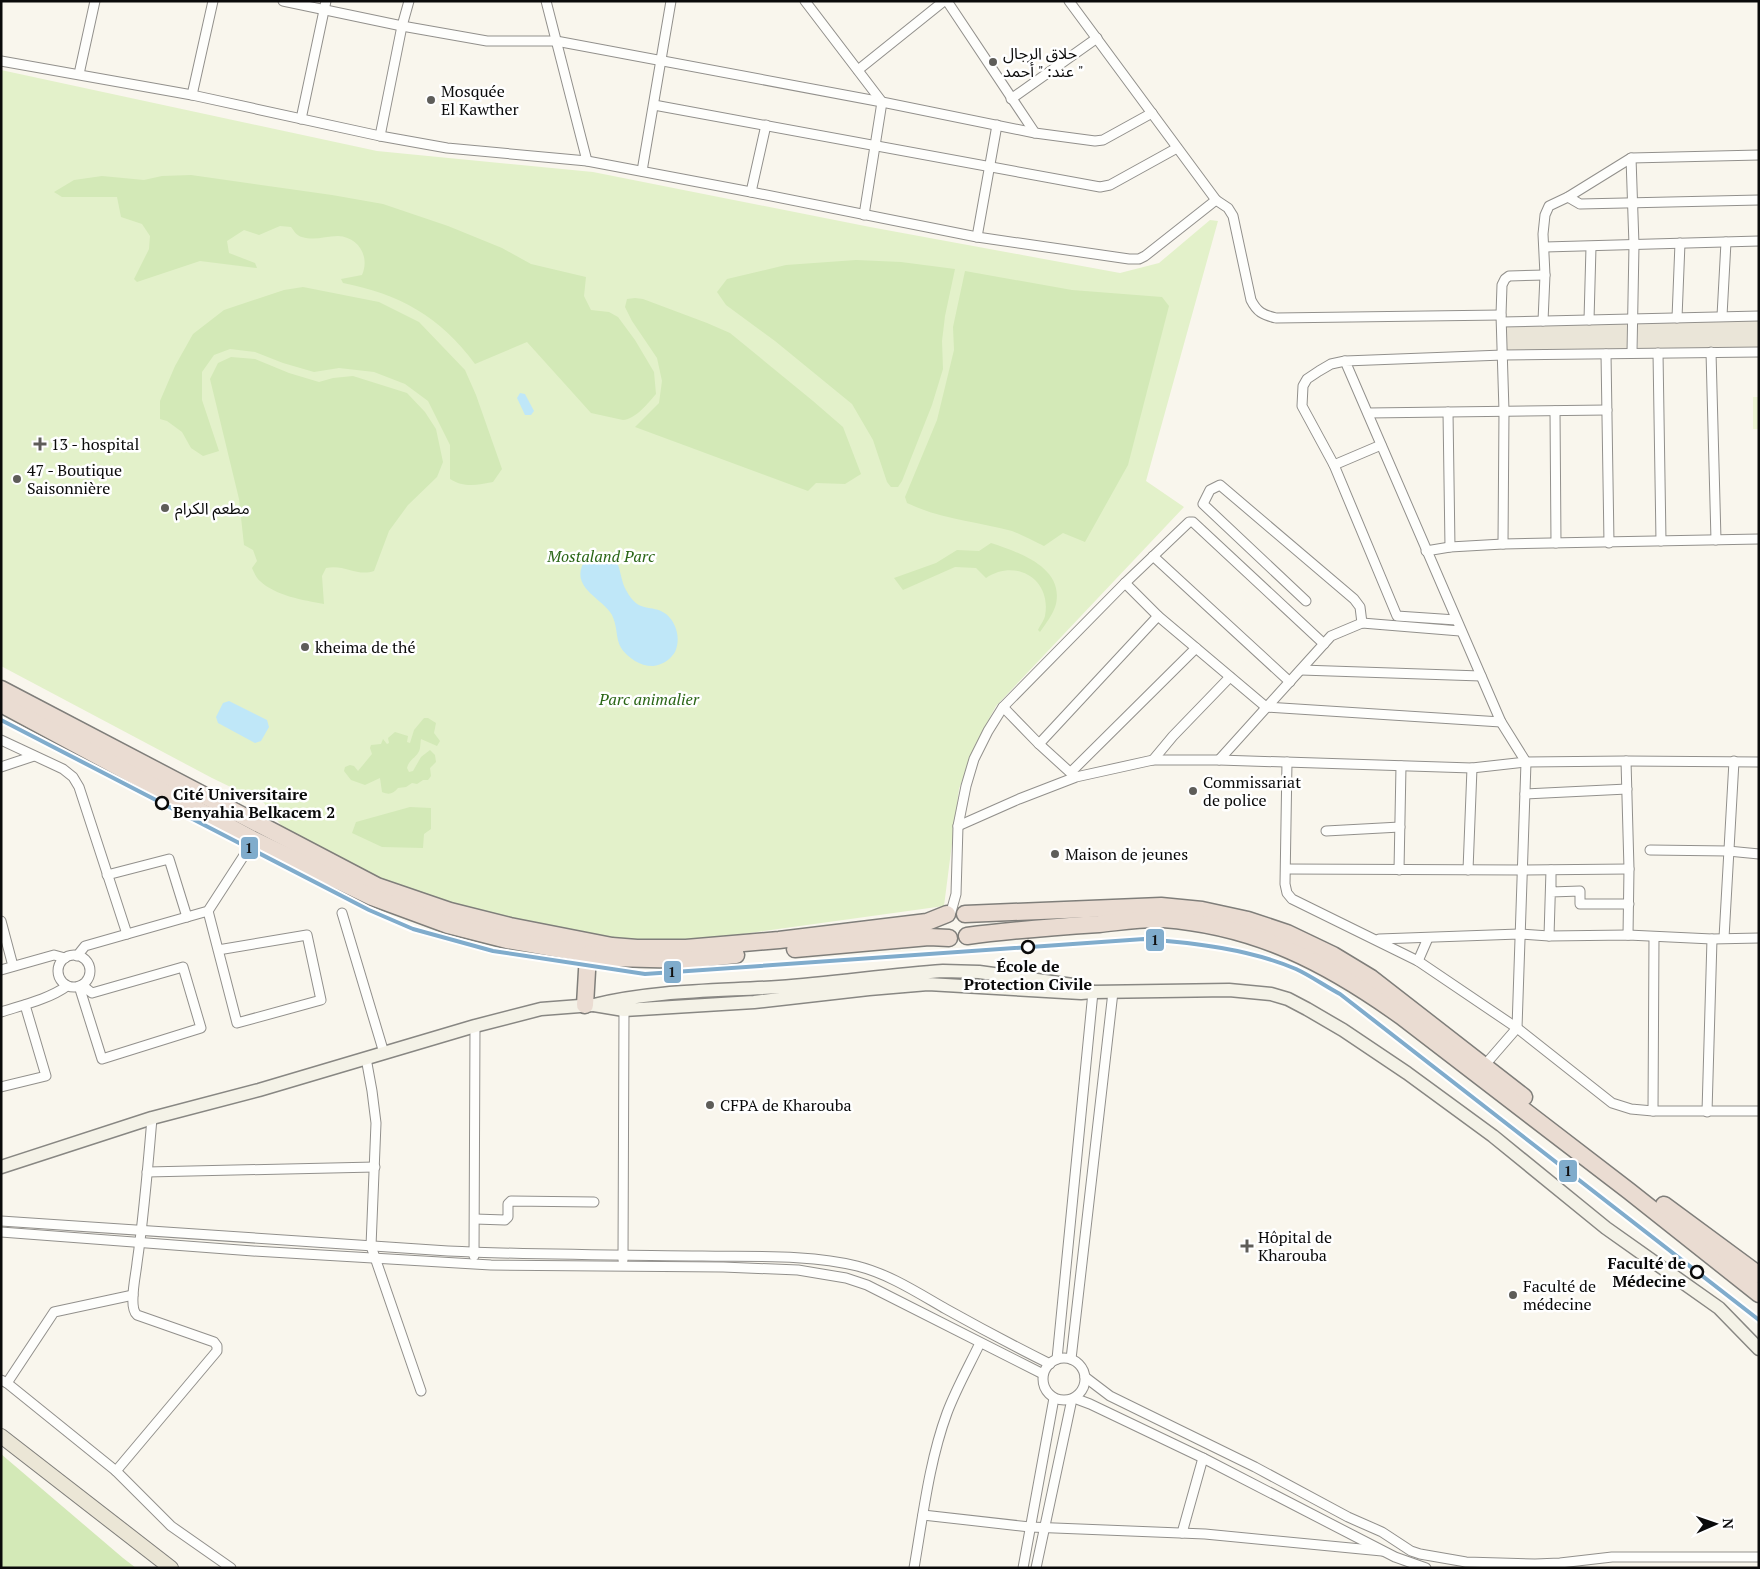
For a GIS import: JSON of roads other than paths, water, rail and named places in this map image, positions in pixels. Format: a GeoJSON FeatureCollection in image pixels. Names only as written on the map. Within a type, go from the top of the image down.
{"type":"FeatureCollection","features":[{"type":"Feature","properties":{"kind":"highway"},"geometry":{"type":"LineString","coordinates":[[1,689],[377,886],[450,911],[510,926],[612,946],[686,948],[779,940],[927,922],[956,913],[1161,906],[1202,910],[1248,920],[1287,933],[1333,954],[1370,978],[1594,1153],[1759,1275]]}},
{"type":"Feature","properties":{"kind":"highway"},"geometry":{"type":"LineString","coordinates":[[1,704],[254,840],[372,898],[448,925],[508,940],[611,958],[688,960],[929,937],[958,940],[966,936],[1001,931],[1161,919],[1199,924],[1236,932],[1283,946],[1326,967],[1362,988],[1402,1016],[1759,1294]]}},
{"type":"Feature","properties":{"kind":"highway"},"geometry":{"type":"LineString","coordinates":[[956,913],[968,918],[970,927],[966,936]]}},
{"type":"Feature","properties":{"kind":"highway"},"geometry":{"type":"LineString","coordinates":[[949,938],[943,932],[942,922],[956,913]]}},
{"type":"Feature","properties":{"kind":"highway"},"geometry":{"type":"LineString","coordinates":[[588,954],[590,1005]]}},
{"type":"Feature","properties":{"kind":"main road"},"geometry":{"type":"LineString","coordinates":[[1,1436],[170,1568]]}},
{"type":"Feature","properties":{"kind":"street"},"geometry":{"type":"LineString","coordinates":[[79,74],[96,1]]}},
{"type":"Feature","properties":{"kind":"street"},"geometry":{"type":"LineString","coordinates":[[192,95],[213,1]]}},
{"type":"Feature","properties":{"kind":"street"},"geometry":{"type":"LineString","coordinates":[[283,1],[325,6],[402,26],[487,41],[556,42],[882,102],[1035,133],[1096,141],[1103,140],[1152,113]]}},
{"type":"Feature","properties":{"kind":"street"},"geometry":{"type":"LineString","coordinates":[[380,136],[402,26],[409,1]]}},
{"type":"Feature","properties":{"kind":"street"},"geometry":{"type":"LineString","coordinates":[[546,1],[587,162]]}},
{"type":"Feature","properties":{"kind":"street"},"geometry":{"type":"LineString","coordinates":[[642,171],[671,1]]}},
{"type":"Feature","properties":{"kind":"street"},"geometry":{"type":"LineString","coordinates":[[805,1],[882,102],[864,215]]}},
{"type":"Feature","properties":{"kind":"street"},"geometry":{"type":"LineString","coordinates":[[858,70],[946,1],[1035,133]]}},
{"type":"Feature","properties":{"kind":"street"},"geometry":{"type":"LineString","coordinates":[[1070,1],[1216,200],[1228,208],[1233,216],[1252,300],[1256,310],[1263,315],[1276,318],[1501,318],[1543,321],[1759,316]]}},
{"type":"Feature","properties":{"kind":"street"},"geometry":{"type":"LineString","coordinates":[[300,119],[325,6]]}},
{"type":"Feature","properties":{"kind":"street"},"geometry":{"type":"LineString","coordinates":[[1011,99],[1097,38]]}},
{"type":"Feature","properties":{"kind":"street"},"geometry":{"type":"LineString","coordinates":[[1,61],[192,95],[380,136],[447,148],[587,162],[642,171],[977,237],[1129,259],[1138,259],[1145,256],[1216,200]]}},
{"type":"Feature","properties":{"kind":"street"},"geometry":{"type":"LineString","coordinates":[[654,105],[1100,187],[1110,185],[1178,148]]}},
{"type":"Feature","properties":{"kind":"street"},"geometry":{"type":"LineString","coordinates":[[751,192],[766,125]]}},
{"type":"Feature","properties":{"kind":"street"},"geometry":{"type":"LineString","coordinates":[[977,237],[998,125]]}},
{"type":"Feature","properties":{"kind":"street"},"geometry":{"type":"LineString","coordinates":[[1543,321],[1545,247],[1543,234],[1544,215],[1549,206],[1568,197],[1631,158],[1759,155]]}},
{"type":"Feature","properties":{"kind":"street"},"geometry":{"type":"LineString","coordinates":[[1631,158],[1634,245],[1632,353]]}},
{"type":"Feature","properties":{"kind":"street"},"geometry":{"type":"LineString","coordinates":[[1568,197],[1580,204],[1759,200]]}},
{"type":"Feature","properties":{"kind":"street"},"geometry":{"type":"LineString","coordinates":[[1545,247],[1759,241]]}},
{"type":"Feature","properties":{"kind":"street"},"geometry":{"type":"LineString","coordinates":[[1722,316],[1726,242]]}},
{"type":"Feature","properties":{"kind":"street"},"geometry":{"type":"LineString","coordinates":[[1677,318],[1680,243]]}},
{"type":"Feature","properties":{"kind":"street"},"geometry":{"type":"LineString","coordinates":[[1589,320],[1591,247]]}},
{"type":"Feature","properties":{"kind":"street"},"geometry":{"type":"LineString","coordinates":[[1503,544],[1504,411],[1501,318],[1502,284],[1509,276],[1545,275]]}},
{"type":"Feature","properties":{"kind":"street"},"geometry":{"type":"LineString","coordinates":[[1711,352],[1716,540]]}},
{"type":"Feature","properties":{"kind":"street"},"geometry":{"type":"LineString","coordinates":[[1456,620],[1397,616],[1334,465],[1302,406],[1302,386],[1307,379],[1331,364],[1345,361],[1632,353],[1759,352]]}},
{"type":"Feature","properties":{"kind":"street"},"geometry":{"type":"LineString","coordinates":[[1658,353],[1661,541]]}},
{"type":"Feature","properties":{"kind":"street"},"geometry":{"type":"LineString","coordinates":[[1606,354],[1609,543]]}},
{"type":"Feature","properties":{"kind":"street"},"geometry":{"type":"LineString","coordinates":[[1345,361],[1460,631],[1501,722],[1526,762],[1517,1028],[1484,1066]]}},
{"type":"Feature","properties":{"kind":"street"},"geometry":{"type":"LineString","coordinates":[[1555,410],[1556,543]]}},
{"type":"Feature","properties":{"kind":"street"},"geometry":{"type":"LineString","coordinates":[[1368,413],[1607,410]]}},
{"type":"Feature","properties":{"kind":"street"},"geometry":{"type":"LineString","coordinates":[[1448,412],[1450,547]]}},
{"type":"Feature","properties":{"kind":"street"},"geometry":{"type":"LineString","coordinates":[[1334,465],[1381,445]]}},
{"type":"Feature","properties":{"kind":"street"},"geometry":{"type":"LineString","coordinates":[[1306,601],[1203,504],[1210,490],[1220,485],[1354,599],[1360,607],[1362,623]]}},
{"type":"Feature","properties":{"kind":"street"},"geometry":{"type":"LineString","coordinates":[[956,913],[958,826],[966,786],[974,759],[988,731],[1004,707],[1125,583],[1189,522],[1193,522],[1324,644]]}},
{"type":"Feature","properties":{"kind":"street"},"geometry":{"type":"LineString","coordinates":[[1426,551],[1450,547],[1503,544],[1759,539]]}},
{"type":"Feature","properties":{"kind":"street"},"geometry":{"type":"LineString","coordinates":[[1153,556],[1290,682]]}},
{"type":"Feature","properties":{"kind":"street"},"geometry":{"type":"LineString","coordinates":[[1125,583],[1158,616],[1266,707],[1501,722]]}},
{"type":"Feature","properties":{"kind":"street"},"geometry":{"type":"LineString","coordinates":[[1039,744],[1158,616]]}},
{"type":"Feature","properties":{"kind":"street"},"geometry":{"type":"LineString","coordinates":[[1219,760],[1331,636],[1362,623],[1460,631]]}},
{"type":"Feature","properties":{"kind":"street"},"geometry":{"type":"LineString","coordinates":[[1073,774],[1196,648]]}},
{"type":"Feature","properties":{"kind":"street"},"geometry":{"type":"LineString","coordinates":[[1301,670],[1481,676]]}},
{"type":"Feature","properties":{"kind":"street"},"geometry":{"type":"LineString","coordinates":[[1153,760],[1173,736],[1230,677]]}},
{"type":"Feature","properties":{"kind":"street"},"geometry":{"type":"LineString","coordinates":[[1004,707],[1039,744],[1073,774]]}},
{"type":"Feature","properties":{"kind":"street"},"geometry":{"type":"LineString","coordinates":[[1,740],[73,776],[78,784],[127,934]]}},
{"type":"Feature","properties":{"kind":"street"},"geometry":{"type":"LineString","coordinates":[[1,767],[34,756]]}},
{"type":"Feature","properties":{"kind":"street"},"geometry":{"type":"LineString","coordinates":[[958,826],[1073,774],[1153,760],[1219,760],[1472,768],[1526,762],[1759,762]]}},
{"type":"Feature","properties":{"kind":"street"},"geometry":{"type":"LineString","coordinates":[[1626,761],[1629,869],[1628,935]]}},
{"type":"Feature","properties":{"kind":"street"},"geometry":{"type":"LineString","coordinates":[[1724,938],[1734,761]]}},
{"type":"Feature","properties":{"kind":"street"},"geometry":{"type":"LineString","coordinates":[[1287,762],[1286,890],[1292,899],[1418,961],[1517,1028],[1612,1103],[1631,1109],[1653,1111],[1759,1111]]}},
{"type":"Feature","properties":{"kind":"street"},"geometry":{"type":"LineString","coordinates":[[1399,870],[1401,766]]}},
{"type":"Feature","properties":{"kind":"street"},"geometry":{"type":"LineString","coordinates":[[1468,870],[1472,768]]}},
{"type":"Feature","properties":{"kind":"street"},"geometry":{"type":"LineString","coordinates":[[1524,794],[1627,789]]}},
{"type":"Feature","properties":{"kind":"street"},"geometry":{"type":"LineString","coordinates":[[1326,831],[1400,827]]}},
{"type":"Feature","properties":{"kind":"street"},"geometry":{"type":"LineString","coordinates":[[77,956],[85,946],[208,911],[254,840]]}},
{"type":"Feature","properties":{"kind":"street"},"geometry":{"type":"LineString","coordinates":[[1650,850],[1728,851],[1759,854]]}},
{"type":"Feature","properties":{"kind":"street"},"geometry":{"type":"LineString","coordinates":[[107,874],[169,859],[187,917]]}},
{"type":"Feature","properties":{"kind":"street"},"geometry":{"type":"LineString","coordinates":[[1286,869],[1629,869]]}},
{"type":"Feature","properties":{"kind":"street"},"geometry":{"type":"LineString","coordinates":[[1551,870],[1551,892],[1580,891],[1580,904],[1629,904]]}},
{"type":"Feature","properties":{"kind":"street"},"geometry":{"type":"LineString","coordinates":[[1549,936],[1551,870]]}},
{"type":"Feature","properties":{"kind":"street"},"geometry":{"type":"LineString","coordinates":[[208,911],[218,950],[237,1023],[321,1000],[307,935],[218,950]]}},
{"type":"Feature","properties":{"kind":"street"},"geometry":{"type":"LineString","coordinates":[[342,913],[384,1053]]}},
{"type":"Feature","properties":{"kind":"street"},"geometry":{"type":"LineString","coordinates":[[1,921],[13,966]]}},
{"type":"Feature","properties":{"kind":"street"},"geometry":{"type":"LineString","coordinates":[[1376,940],[1519,934],[1549,936],[1628,935],[1712,939],[1759,938]]}},
{"type":"Feature","properties":{"kind":"street"},"geometry":{"type":"LineString","coordinates":[[1653,1111],[1654,936]]}},
{"type":"Feature","properties":{"kind":"street"},"geometry":{"type":"LineString","coordinates":[[1418,961],[1428,938]]}},
{"type":"Feature","properties":{"kind":"street"},"geometry":{"type":"LineString","coordinates":[[1707,1112],[1712,939]]}},
{"type":"Feature","properties":{"kind":"street"},"geometry":{"type":"LineString","coordinates":[[1,970],[54,955],[65,958],[77,956],[85,960],[90,968],[88,978],[80,986]]}},
{"type":"Feature","properties":{"kind":"street"},"geometry":{"type":"LineString","coordinates":[[65,958],[59,967],[58,973],[67,986]]}},
{"type":"Feature","properties":{"kind":"street"},"geometry":{"type":"LineString","coordinates":[[1,1012],[25,1005],[67,986],[80,986],[92,993],[183,967],[201,1028],[102,1059],[80,986]]}},
{"type":"Feature","properties":{"kind":"street"},"geometry":{"type":"LineString","coordinates":[[1,1167],[152,1118],[259,1090],[475,1026],[541,1009],[590,1005],[624,998],[792,986],[885,975],[942,971],[989,973],[1073,985],[1093,992]]}},
{"type":"Feature","properties":{"kind":"street"},"geometry":{"type":"LineString","coordinates":[[590,1005],[624,1010],[754,1002],[928,984],[1081,993],[1229,990],[1271,994],[1288,999],[1343,1030],[1407,1073],[1493,1136],[1606,1228],[1719,1308],[1759,1349]]}},
{"type":"Feature","properties":{"kind":"street"},"geometry":{"type":"LineString","coordinates":[[1093,992],[1053,1361],[1043,1374],[1045,1388],[1054,1398],[1061,1400],[1073,1398],[1090,1404],[1203,1458],[1382,1551],[1426,1568]]}},
{"type":"Feature","properties":{"kind":"street"},"geometry":{"type":"LineString","coordinates":[[1071,1359],[1113,992]]}},
{"type":"Feature","properties":{"kind":"street"},"geometry":{"type":"LineString","coordinates":[[1,1087],[46,1076],[25,1005]]}},
{"type":"Feature","properties":{"kind":"street"},"geometry":{"type":"LineString","coordinates":[[623,1266],[624,1010]]}},
{"type":"Feature","properties":{"kind":"street"},"geometry":{"type":"LineString","coordinates":[[474,1264],[475,1026]]}},
{"type":"Feature","properties":{"kind":"street"},"geometry":{"type":"LineString","coordinates":[[366,1058],[376,1123],[371,1246],[422,1391]]}},
{"type":"Feature","properties":{"kind":"street"},"geometry":{"type":"LineString","coordinates":[[116,1470],[218,1351],[214,1342],[135,1314],[133,1311],[133,1294],[142,1231],[152,1118]]}},
{"type":"Feature","properties":{"kind":"street"},"geometry":{"type":"LineString","coordinates":[[1076,1154],[1093,1156]]}},
{"type":"Feature","properties":{"kind":"street"},"geometry":{"type":"LineString","coordinates":[[147,1172],[375,1168]]}},
{"type":"Feature","properties":{"kind":"street"},"geometry":{"type":"LineString","coordinates":[[475,1219],[505,1220],[508,1217],[508,1204],[511,1201],[594,1202]]}},
{"type":"Feature","properties":{"kind":"street"},"geometry":{"type":"LineString","coordinates":[[1,1221],[474,1252],[805,1259],[833,1261],[858,1266],[908,1288],[1003,1341],[1053,1361],[1064,1358],[1071,1359],[1082,1368],[1085,1377],[1084,1388],[1073,1398],[1043,1528],[1036,1568]]}},
{"type":"Feature","properties":{"kind":"street"},"geometry":{"type":"LineString","coordinates":[[1,1232],[474,1264],[723,1267],[798,1270],[838,1276],[867,1285],[1043,1374]]}},
{"type":"Feature","properties":{"kind":"street"},"geometry":{"type":"LineString","coordinates":[[133,1294],[54,1312],[4,1382],[116,1470],[171,1526],[231,1568]]}},
{"type":"Feature","properties":{"kind":"street"},"geometry":{"type":"LineString","coordinates":[[997,1352],[1003,1341]]}},
{"type":"Feature","properties":{"kind":"street"},"geometry":{"type":"LineString","coordinates":[[914,1568],[932,1467],[947,1412],[980,1343]]}},
{"type":"Feature","properties":{"kind":"street"},"geometry":{"type":"LineString","coordinates":[[1085,1377],[1110,1396],[1254,1467],[1348,1517],[1382,1532],[1420,1554],[1474,1562],[1535,1564],[1612,1557],[1759,1557]]}},
{"type":"Feature","properties":{"kind":"street"},"geometry":{"type":"LineString","coordinates":[[1023,1568],[1054,1398]]}},
{"type":"Feature","properties":{"kind":"street"},"geometry":{"type":"LineString","coordinates":[[1182,1533],[1203,1458]]}},
{"type":"Feature","properties":{"kind":"street"},"geometry":{"type":"LineString","coordinates":[[923,1515],[1030,1528],[1182,1533],[1382,1551]]}},
{"type":"Feature","properties":{"kind":"street"},"geometry":{"type":"LineString","coordinates":[[1395,1557],[1402,1544]]}},
{"type":"Feature","properties":{"kind":"water"},"geometry":{"type":"Polygon","coordinates":[[[520,393],[525,394],[534,411],[531,415],[525,415],[517,398],[520,393]]]}},
{"type":"Feature","properties":{"kind":"water"},"geometry":{"type":"Polygon","coordinates":[[[596,554],[605,554],[615,560],[623,584],[636,603],[640,606],[661,611],[673,622],[678,642],[675,652],[666,662],[653,666],[643,665],[627,655],[623,650],[618,640],[612,615],[585,587],[580,574],[584,562],[596,554]]]}},
{"type":"Feature","properties":{"kind":"water"},"geometry":{"type":"Polygon","coordinates":[[[229,701],[267,720],[269,727],[261,741],[255,743],[218,723],[216,717],[223,703],[229,701]]]}},
{"type":"Feature","properties":{"kind":"place","name":"حلاق الرجال عند: \" أحمد \""},"geometry":{"type":"Point","coordinates":[993,62]}},
{"type":"Feature","properties":{"kind":"place","name":"Mosquée El Kawther"},"geometry":{"type":"Point","coordinates":[431,100]}},
{"type":"Feature","properties":{"kind":"place","name":"13 - hospital"},"geometry":{"type":"Point","coordinates":[40,444]}},
{"type":"Feature","properties":{"kind":"place","name":"47 - Boutique Saisonnière"},"geometry":{"type":"Point","coordinates":[17,479]}},
{"type":"Feature","properties":{"kind":"place","name":"مطعم الكرام"},"geometry":{"type":"Point","coordinates":[165,508]}},
{"type":"Feature","properties":{"kind":"place","name":"kheima de thé"},"geometry":{"type":"Point","coordinates":[305,647]}},
{"type":"Feature","properties":{"kind":"place","name":"Commissariat de police"},"geometry":{"type":"Point","coordinates":[1193,791]}},
{"type":"Feature","properties":{"kind":"place","name":"Cité Universitaire Benyahia Belkacem 2"},"geometry":{"type":"Point","coordinates":[162,803]}},
{"type":"Feature","properties":{"kind":"place","name":"Maison de jeunes"},"geometry":{"type":"Point","coordinates":[1055,854]}},
{"type":"Feature","properties":{"kind":"place","name":"École de Protection Civile"},"geometry":{"type":"Point","coordinates":[1028,947]}},
{"type":"Feature","properties":{"kind":"place","name":"CFPA de Kharouba"},"geometry":{"type":"Point","coordinates":[710,1105]}},
{"type":"Feature","properties":{"kind":"place","name":"Hôpital de Kharouba"},"geometry":{"type":"Point","coordinates":[1247,1246]}},
{"type":"Feature","properties":{"kind":"place","name":"Faculté de Médecine"},"geometry":{"type":"Point","coordinates":[1697,1272]}},
{"type":"Feature","properties":{"kind":"place","name":"Faculté de médecine"},"geometry":{"type":"Point","coordinates":[1513,1295]}},
{"type":"Feature","properties":{"kind":"park label","name":"Mostaland Parc"},"geometry":{"type":"Point","coordinates":[601,556]}},
{"type":"Feature","properties":{"kind":"park label","name":"Parc animalier"},"geometry":{"type":"Point","coordinates":[649,699]}}]}
